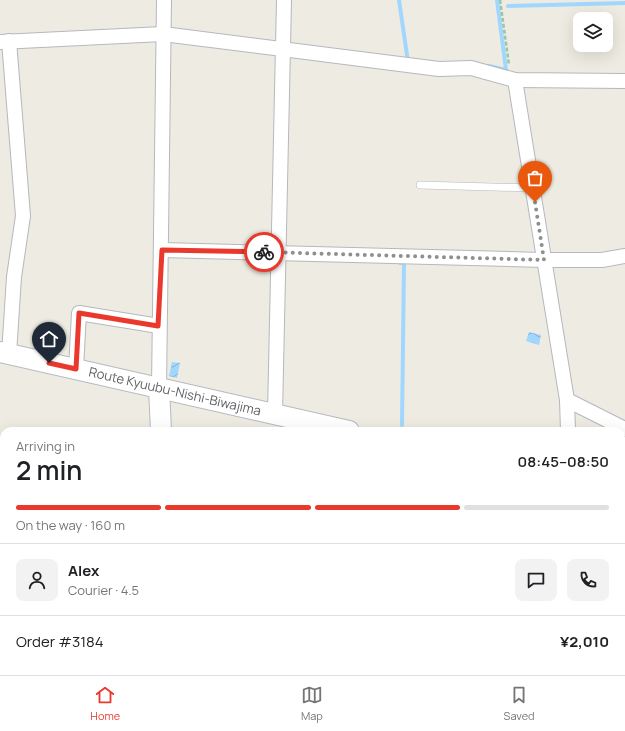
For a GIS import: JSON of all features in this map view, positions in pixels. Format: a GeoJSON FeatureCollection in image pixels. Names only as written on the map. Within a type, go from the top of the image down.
{"type":"FeatureCollection","features":[{"type":"Feature","properties":{"kind":"main road","name":"Route Kyuubu-Nishi-Biwajima"},"geometry":{"type":"LineString","coordinates":[[5,353],[332,427]]}},
{"type":"Feature","properties":{"kind":"main road"},"geometry":{"type":"LineString","coordinates":[[159,388],[161,427]]}},
{"type":"Feature","properties":{"kind":"street"},"geometry":{"type":"LineString","coordinates":[[159,388],[158,326],[162,250],[162,34],[164,0]]}},
{"type":"Feature","properties":{"kind":"street"},"geometry":{"type":"LineString","coordinates":[[275,414],[284,0]]}},
{"type":"Feature","properties":{"kind":"street"},"geometry":{"type":"LineString","coordinates":[[5,353],[23,216],[4,42],[162,34],[439,68],[471,68],[513,79],[625,82]]}},
{"type":"Feature","properties":{"kind":"street"},"geometry":{"type":"LineString","coordinates":[[513,79],[567,400],[568,427]]}},
{"type":"Feature","properties":{"kind":"street"},"geometry":{"type":"LineString","coordinates":[[162,250],[544,260],[602,260],[625,256]]}},
{"type":"Feature","properties":{"kind":"street"},"geometry":{"type":"LineString","coordinates":[[76,369],[79,313],[158,326]]}},
{"type":"Feature","properties":{"kind":"street"},"geometry":{"type":"LineString","coordinates":[[567,400],[621,427]]}},
{"type":"Feature","properties":{"kind":"lane"},"geometry":{"type":"LineString","coordinates":[[420,185],[532,188]]}},
{"type":"Feature","properties":{"kind":"path"},"geometry":{"type":"LineString","coordinates":[[500,0],[513,79]]}},
{"type":"Feature","properties":{"kind":"water"},"geometry":{"type":"Polygon","coordinates":[[[529,332],[541,335],[539,345],[526,341],[529,332]]]}},
{"type":"Feature","properties":{"kind":"water"},"geometry":{"type":"Polygon","coordinates":[[[172,362],[180,363],[177,378],[169,376],[172,362]]]}},
{"type":"Feature","properties":{"kind":"waterway"},"geometry":{"type":"LineString","coordinates":[[399,0],[408,62]]}},
{"type":"Feature","properties":{"kind":"waterway"},"geometry":{"type":"LineString","coordinates":[[489,66],[506,70],[497,0]]}},
{"type":"Feature","properties":{"kind":"waterway"},"geometry":{"type":"LineString","coordinates":[[508,6],[625,3]]}},
{"type":"Feature","properties":{"kind":"waterway"},"geometry":{"type":"LineString","coordinates":[[400,263],[404,263],[402,425]]}},
{"type":"Feature","properties":{"kind":"way so far"},"geometry":{"type":"LineString","coordinates":[[264,252],[544,260],[535,202]]}},
{"type":"Feature","properties":{"kind":"route"},"geometry":{"type":"LineString","coordinates":[[49,363],[76,369],[79,313],[158,326],[162,250],[264,252]]}}]}
